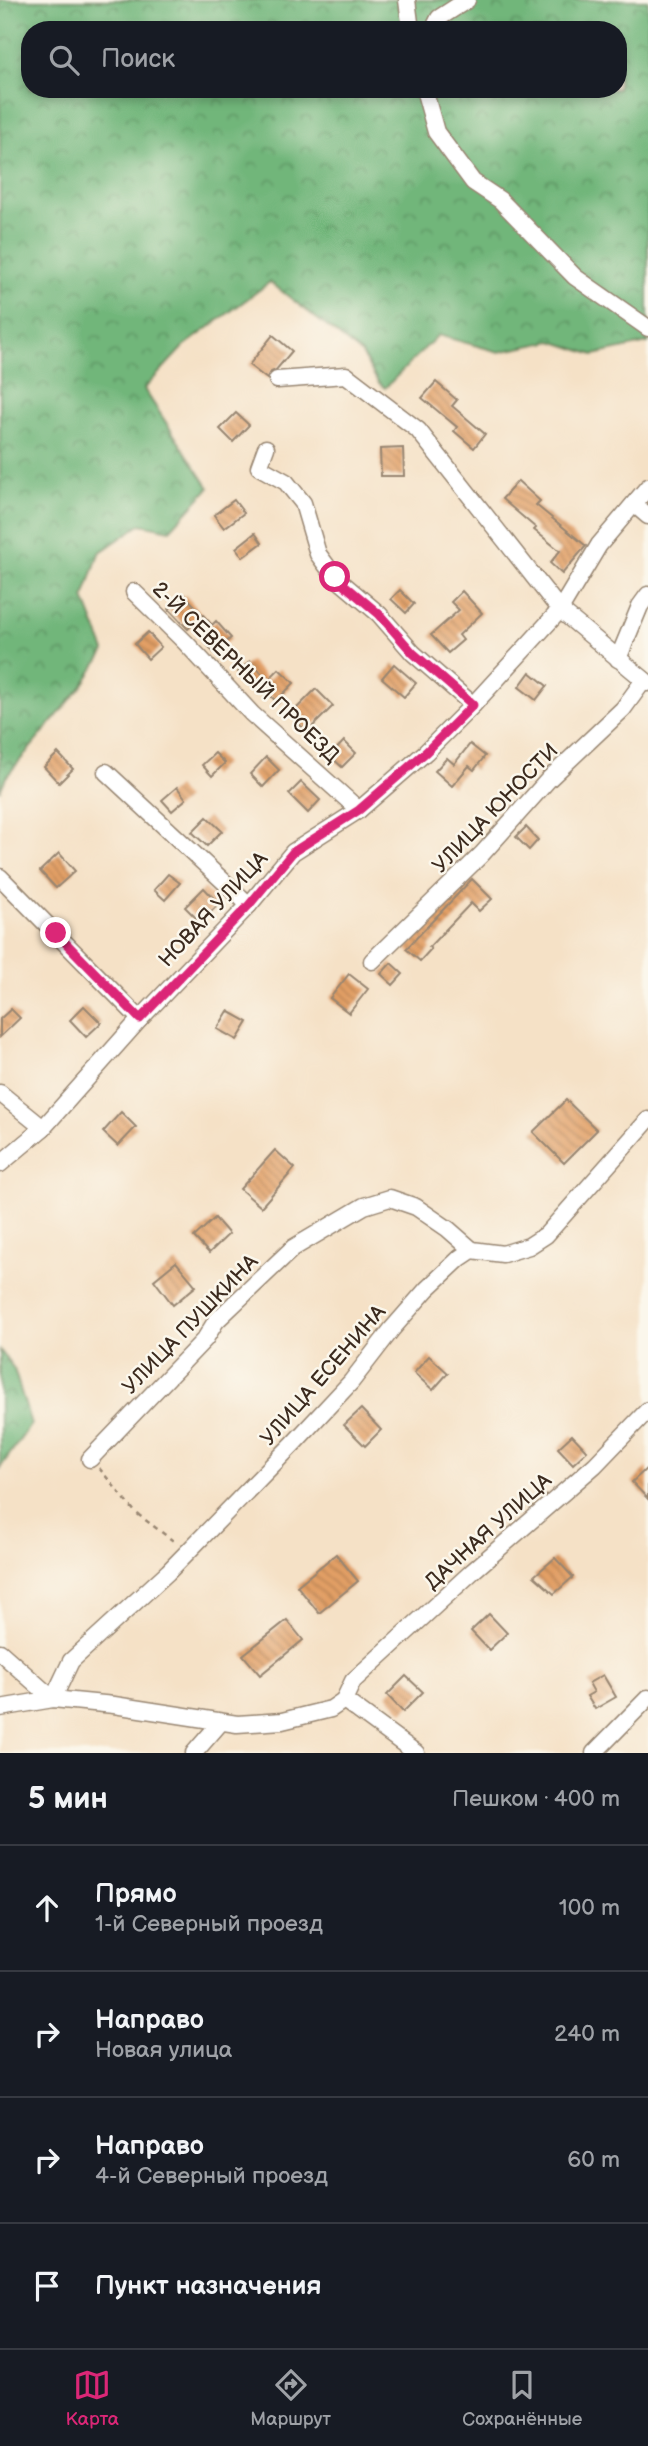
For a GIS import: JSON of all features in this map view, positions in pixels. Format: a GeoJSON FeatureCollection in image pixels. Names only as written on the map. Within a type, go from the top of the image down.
{"type":"FeatureCollection","features":[{"type":"Feature","properties":{"kind":"street"},"geometry":{"type":"LineString","coordinates":[[407,0],[410,21]]}},
{"type":"Feature","properties":{"kind":"street"},"geometry":{"type":"LineString","coordinates":[[438,21],[467,0]]}},
{"type":"Feature","properties":{"kind":"street"},"geometry":{"type":"LineString","coordinates":[[427,98],[436,132],[473,183],[500,200],[575,277],[648,328]]}},
{"type":"Feature","properties":{"kind":"street"},"geometry":{"type":"LineString","coordinates":[[277,380],[346,375],[418,430],[560,610],[646,682]]}},
{"type":"Feature","properties":{"kind":"street"},"geometry":{"type":"LineString","coordinates":[[265,448],[259,467],[286,482],[303,503],[318,554],[335,577],[379,614],[413,653],[473,705]]}},
{"type":"Feature","properties":{"kind":"street","name":"НОВАЯ УЛИЦА"},"geometry":{"type":"LineString","coordinates":[[0,1164],[43,1128],[140,1019],[249,905],[293,852],[359,810],[426,752],[473,705],[560,610],[599,545],[648,487]]}},
{"type":"Feature","properties":{"kind":"street"},"geometry":{"type":"LineString","coordinates":[[634,504],[648,516]]}},
{"type":"Feature","properties":{"kind":"street","name":"2-Й СЕВЕРНЫЙ ПРОЕЗД"},"geometry":{"type":"LineString","coordinates":[[134,592],[252,713],[359,810]]}},
{"type":"Feature","properties":{"kind":"street"},"geometry":{"type":"LineString","coordinates":[[618,659],[640,607],[648,595]]}},
{"type":"Feature","properties":{"kind":"street","name":"УЛИЦА ЮНОСТИ"},"geometry":{"type":"LineString","coordinates":[[372,961],[482,854],[549,779],[623,709],[646,682]]}},
{"type":"Feature","properties":{"kind":"street"},"geometry":{"type":"LineString","coordinates":[[106,772],[249,905]]}},
{"type":"Feature","properties":{"kind":"street"},"geometry":{"type":"LineString","coordinates":[[0,877],[140,1019]]}},
{"type":"Feature","properties":{"kind":"street"},"geometry":{"type":"LineString","coordinates":[[0,1093],[43,1128]]}},
{"type":"Feature","properties":{"kind":"street"},"geometry":{"type":"LineString","coordinates":[[472,1250],[503,1254],[529,1246],[546,1235],[648,1120]]}},
{"type":"Feature","properties":{"kind":"street","name":"УЛИЦА ПУШКИНА"},"geometry":{"type":"LineString","coordinates":[[90,1458],[205,1339],[216,1321],[293,1248],[364,1206],[390,1198],[416,1207],[472,1250]]}},
{"type":"Feature","properties":{"kind":"street","name":"УЛИЦА ЕСЕНИНА"},"geometry":{"type":"LineString","coordinates":[[53,1699],[71,1661],[188,1551],[351,1382],[392,1328],[427,1289],[472,1250]]}},
{"type":"Feature","properties":{"kind":"street","name":"ДАЧНАЯ УЛИЦА"},"geometry":{"type":"LineString","coordinates":[[344,1700],[353,1681],[594,1465],[648,1410]]}},
{"type":"Feature","properties":{"kind":"street"},"geometry":{"type":"LineString","coordinates":[[0,1652],[53,1699]]}},
{"type":"Feature","properties":{"kind":"street"},"geometry":{"type":"LineString","coordinates":[[594,1753],[648,1698]]}},
{"type":"Feature","properties":{"kind":"street"},"geometry":{"type":"LineString","coordinates":[[0,1708],[53,1699],[114,1705],[237,1724],[282,1721],[331,1709],[344,1700],[416,1753]]}},
{"type":"Feature","properties":{"kind":"street"},"geometry":{"type":"LineString","coordinates":[[194,1753],[221,1722]]}},
{"type":"Feature","properties":{"kind":"path"},"geometry":{"type":"LineString","coordinates":[[90,1458],[136,1513],[188,1551]]}},
{"type":"Feature","properties":{"kind":"green space"},"geometry":{"type":"Polygon","coordinates":[[[0,0],[648,0],[648,343],[594,355],[552,341],[499,352],[438,335],[385,388],[378,382],[362,354],[270,282],[184,346],[144,389],[209,488],[170,530],[141,524],[99,553],[84,598],[105,651],[82,686],[6,777],[0,791],[0,0]]]}},
{"type":"Feature","properties":{"kind":"green space"},"geometry":{"type":"Polygon","coordinates":[[[0,1350],[14,1369],[31,1424],[0,1468],[0,1350]]]}},
{"type":"Feature","properties":{"kind":"building"},"geometry":{"type":"Polygon","coordinates":[[[273,335],[292,351],[267,379],[249,365],[273,335]]]}},
{"type":"Feature","properties":{"kind":"building"},"geometry":{"type":"Polygon","coordinates":[[[436,382],[457,400],[452,406],[485,434],[474,448],[454,431],[457,427],[422,398],[436,382]]]}},
{"type":"Feature","properties":{"kind":"building"},"geometry":{"type":"Polygon","coordinates":[[[236,413],[249,425],[233,442],[220,429],[236,413]]]}},
{"type":"Feature","properties":{"kind":"building"},"geometry":{"type":"Polygon","coordinates":[[[403,448],[404,476],[381,476],[380,449],[403,448]]]}},
{"type":"Feature","properties":{"kind":"building"},"geometry":{"type":"Polygon","coordinates":[[[518,481],[540,501],[536,505],[586,546],[562,574],[550,563],[560,551],[502,499],[518,481]]]}},
{"type":"Feature","properties":{"kind":"building"},"geometry":{"type":"Polygon","coordinates":[[[234,500],[244,513],[224,528],[214,515],[234,500]]]}},
{"type":"Feature","properties":{"kind":"building"},"geometry":{"type":"Polygon","coordinates":[[[255,533],[262,543],[243,557],[236,548],[255,533]]]}},
{"type":"Feature","properties":{"kind":"building"},"geometry":{"type":"Polygon","coordinates":[[[400,590],[414,604],[406,613],[391,599],[400,590]]]}},
{"type":"Feature","properties":{"kind":"building"},"geometry":{"type":"Polygon","coordinates":[[[462,591],[482,613],[459,635],[463,640],[448,653],[431,635],[459,610],[451,602],[462,591]]]}},
{"type":"Feature","properties":{"kind":"building"},"geometry":{"type":"Polygon","coordinates":[[[185,595],[212,625],[216,621],[231,638],[214,653],[192,625],[188,629],[169,609],[185,595]]]}},
{"type":"Feature","properties":{"kind":"building"},"geometry":{"type":"Polygon","coordinates":[[[148,632],[161,647],[148,659],[135,644],[148,632]]]}},
{"type":"Feature","properties":{"kind":"building"},"geometry":{"type":"Polygon","coordinates":[[[250,661],[268,680],[279,669],[294,683],[278,703],[255,681],[251,685],[238,672],[250,661]]]}},
{"type":"Feature","properties":{"kind":"building"},"geometry":{"type":"Polygon","coordinates":[[[394,664],[416,683],[404,697],[382,678],[394,664]]]}},
{"type":"Feature","properties":{"kind":"building"},"geometry":{"type":"Polygon","coordinates":[[[530,672],[547,686],[536,700],[519,687],[530,672]]]}},
{"type":"Feature","properties":{"kind":"building"},"geometry":{"type":"Polygon","coordinates":[[[316,689],[333,706],[307,732],[290,715],[316,689]]]}},
{"type":"Feature","properties":{"kind":"building"},"geometry":{"type":"Polygon","coordinates":[[[344,741],[356,753],[342,767],[330,756],[344,741]]]}},
{"type":"Feature","properties":{"kind":"building"},"geometry":{"type":"Polygon","coordinates":[[[470,744],[485,756],[474,770],[469,766],[452,786],[435,771],[447,758],[454,764],[470,744]]]}},
{"type":"Feature","properties":{"kind":"building"},"geometry":{"type":"Polygon","coordinates":[[[58,753],[73,769],[59,783],[44,767],[58,753]]]}},
{"type":"Feature","properties":{"kind":"building"},"geometry":{"type":"Polygon","coordinates":[[[215,753],[225,763],[212,776],[202,765],[215,753]]]}},
{"type":"Feature","properties":{"kind":"building"},"geometry":{"type":"Polygon","coordinates":[[[266,757],[279,770],[263,787],[250,774],[266,757]]]}},
{"type":"Feature","properties":{"kind":"building"},"geometry":{"type":"Polygon","coordinates":[[[301,782],[320,800],[308,813],[289,794],[301,782]]]}},
{"type":"Feature","properties":{"kind":"building"},"geometry":{"type":"Polygon","coordinates":[[[177,787],[186,799],[172,811],[162,800],[177,787]]]}},
{"type":"Feature","properties":{"kind":"building"},"geometry":{"type":"Polygon","coordinates":[[[207,817],[222,831],[207,846],[192,832],[207,817]]]}},
{"type":"Feature","properties":{"kind":"building"},"geometry":{"type":"Polygon","coordinates":[[[526,827],[538,840],[529,850],[516,837],[526,827]]]}},
{"type":"Feature","properties":{"kind":"building"},"geometry":{"type":"Polygon","coordinates":[[[59,853],[75,871],[56,888],[40,871],[59,853]]]}},
{"type":"Feature","properties":{"kind":"building"},"geometry":{"type":"Polygon","coordinates":[[[168,874],[180,883],[165,900],[154,890],[168,874]]]}},
{"type":"Feature","properties":{"kind":"building"},"geometry":{"type":"Polygon","coordinates":[[[472,879],[492,899],[479,911],[471,903],[429,947],[431,949],[420,961],[406,949],[472,879]]]}},
{"type":"Feature","properties":{"kind":"building"},"geometry":{"type":"Polygon","coordinates":[[[204,888],[219,904],[200,922],[185,907],[204,888]]]}},
{"type":"Feature","properties":{"kind":"building"},"geometry":{"type":"Polygon","coordinates":[[[391,963],[403,974],[393,985],[381,974],[391,963]]]}},
{"type":"Feature","properties":{"kind":"building"},"geometry":{"type":"Polygon","coordinates":[[[349,974],[368,989],[349,1013],[330,998],[349,974]]]}},
{"type":"Feature","properties":{"kind":"building"},"geometry":{"type":"Polygon","coordinates":[[[84,1006],[101,1023],[86,1037],[70,1020],[84,1006]]]}},
{"type":"Feature","properties":{"kind":"building"},"geometry":{"type":"Polygon","coordinates":[[[11,1009],[20,1018],[0,1037],[0,1019],[11,1009]]]}},
{"type":"Feature","properties":{"kind":"building"},"geometry":{"type":"Polygon","coordinates":[[[228,1011],[248,1022],[237,1040],[217,1029],[228,1011]]]}},
{"type":"Feature","properties":{"kind":"building"},"geometry":{"type":"Polygon","coordinates":[[[566,1100],[597,1130],[564,1163],[533,1132],[566,1100]]]}},
{"type":"Feature","properties":{"kind":"building"},"geometry":{"type":"Polygon","coordinates":[[[121,1112],[136,1127],[118,1146],[103,1132],[121,1112]]]}},
{"type":"Feature","properties":{"kind":"building"},"geometry":{"type":"Polygon","coordinates":[[[275,1150],[295,1168],[261,1207],[240,1189],[275,1150]]]}},
{"type":"Feature","properties":{"kind":"building"},"geometry":{"type":"Polygon","coordinates":[[[215,1218],[229,1234],[209,1253],[194,1237],[215,1218]]]}},
{"type":"Feature","properties":{"kind":"building"},"geometry":{"type":"Polygon","coordinates":[[[176,1262],[196,1286],[173,1305],[154,1280],[176,1262]]]}},
{"type":"Feature","properties":{"kind":"building"},"geometry":{"type":"Polygon","coordinates":[[[429,1356],[448,1373],[433,1390],[414,1373],[429,1356]]]}},
{"type":"Feature","properties":{"kind":"building"},"geometry":{"type":"Polygon","coordinates":[[[361,1409],[381,1430],[365,1446],[344,1425],[361,1409]]]}},
{"type":"Feature","properties":{"kind":"building"},"geometry":{"type":"Polygon","coordinates":[[[572,1435],[587,1451],[573,1464],[558,1448],[572,1435]]]}},
{"type":"Feature","properties":{"kind":"building"},"geometry":{"type":"Polygon","coordinates":[[[648,1467],[648,1499],[632,1482],[648,1467]]]}},
{"type":"Feature","properties":{"kind":"building"},"geometry":{"type":"Polygon","coordinates":[[[336,1554],[358,1581],[319,1613],[297,1586],[336,1554]]]}},
{"type":"Feature","properties":{"kind":"building"},"geometry":{"type":"Polygon","coordinates":[[[555,1558],[573,1577],[554,1594],[534,1576],[555,1558]]]}},
{"type":"Feature","properties":{"kind":"building"},"geometry":{"type":"Polygon","coordinates":[[[489,1614],[507,1633],[489,1650],[471,1631],[489,1614]]]}},
{"type":"Feature","properties":{"kind":"building"},"geometry":{"type":"Polygon","coordinates":[[[287,1620],[303,1640],[260,1675],[243,1655],[287,1620]]]}},
{"type":"Feature","properties":{"kind":"building"},"geometry":{"type":"Polygon","coordinates":[[[603,1675],[616,1697],[595,1709],[587,1696],[594,1692],[589,1683],[603,1675]]]}},
{"type":"Feature","properties":{"kind":"building"},"geometry":{"type":"Polygon","coordinates":[[[406,1676],[423,1692],[403,1712],[387,1695],[406,1676]]]}},
{"type":"Feature","properties":{"kind":"route"},"geometry":{"type":"LineString","coordinates":[[56,933],[140,1019],[249,905],[293,852],[359,810],[426,752],[473,705],[413,653],[379,614],[335,577]]}}]}
